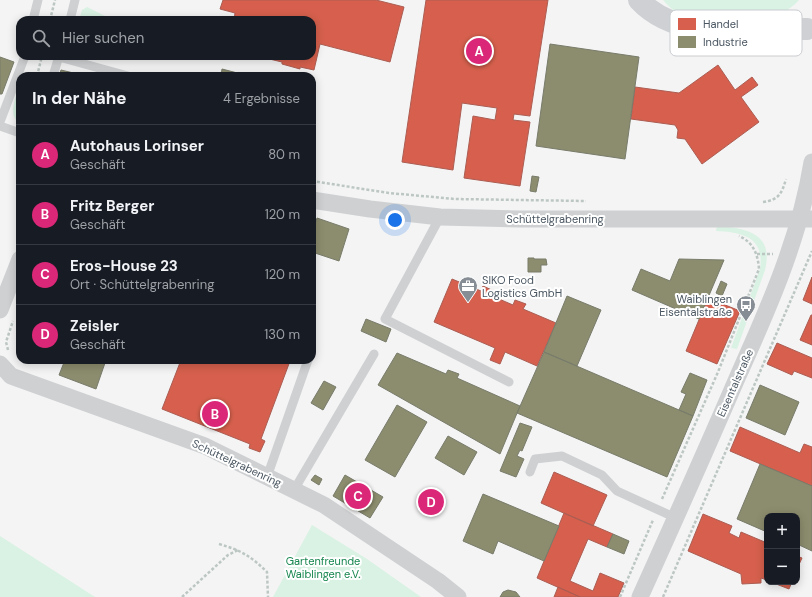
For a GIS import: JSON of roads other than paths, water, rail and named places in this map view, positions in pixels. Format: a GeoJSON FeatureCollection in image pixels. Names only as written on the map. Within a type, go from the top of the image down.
{"type":"FeatureCollection","features":[{"type":"Feature","properties":{"kind":"main road"},"geometry":{"type":"LineString","coordinates":[[638,0],[658,15],[670,20]]}},
{"type":"Feature","properties":{"kind":"main road"},"geometry":{"type":"LineString","coordinates":[[655,0],[657,4],[670,16]]}},
{"type":"Feature","properties":{"kind":"street","name":"Eisentalstraße"},"geometry":{"type":"LineString","coordinates":[[640,597],[759,328],[789,254],[806,220],[812,162]]}},
{"type":"Feature","properties":{"kind":"street","name":"Schüttelgrabenring"},"geometry":{"type":"LineString","coordinates":[[316,201],[370,209],[440,217],[520,219],[806,220]]}},
{"type":"Feature","properties":{"kind":"street"},"geometry":{"type":"LineString","coordinates":[[0,310],[16,269]]}},
{"type":"Feature","properties":{"kind":"street","name":"Schüttelgrabenring"},"geometry":{"type":"LineString","coordinates":[[0,364],[11,376],[205,446],[324,505],[438,580],[458,597]]}},
{"type":"Feature","properties":{"kind":"lane"},"geometry":{"type":"LineString","coordinates":[[34,16],[38,0]]}},
{"type":"Feature","properties":{"kind":"lane"},"geometry":{"type":"LineString","coordinates":[[71,16],[75,0]]}},
{"type":"Feature","properties":{"kind":"lane"},"geometry":{"type":"LineString","coordinates":[[19,72],[23,60]]}},
{"type":"Feature","properties":{"kind":"lane"},"geometry":{"type":"LineString","coordinates":[[54,72],[58,60]]}},
{"type":"Feature","properties":{"kind":"lane"},"geometry":{"type":"LineString","coordinates":[[70,60],[113,72]]}},
{"type":"Feature","properties":{"kind":"lane"},"geometry":{"type":"LineString","coordinates":[[0,122],[16,80]]}},
{"type":"Feature","properties":{"kind":"lane"},"geometry":{"type":"LineString","coordinates":[[0,126],[16,132]]}},
{"type":"Feature","properties":{"kind":"lane"},"geometry":{"type":"LineString","coordinates":[[440,217],[385,319],[509,382]]}},
{"type":"Feature","properties":{"kind":"lane"},"geometry":{"type":"LineString","coordinates":[[294,490],[374,354]]}},
{"type":"Feature","properties":{"kind":"lane"},"geometry":{"type":"LineString","coordinates":[[266,477],[307,364]]}},
{"type":"Feature","properties":{"kind":"lane"},"geometry":{"type":"LineString","coordinates":[[530,472],[535,459],[562,456],[602,475],[617,491],[676,518]]}},
{"type":"Feature","properties":{"kind":"place","name":"Autohaus Lorinser"},"geometry":{"type":"Point","coordinates":[479,51]}},
{"type":"Feature","properties":{"kind":"place","name":"SIKO Food Logistics GmbH"},"geometry":{"type":"Point","coordinates":[468,303]}},
{"type":"Feature","properties":{"kind":"place","name":"Waiblingen Eisentalstraße"},"geometry":{"type":"Point","coordinates":[746,322]}},
{"type":"Feature","properties":{"kind":"place","name":"Fritz Berger"},"geometry":{"type":"Point","coordinates":[215,414]}},
{"type":"Feature","properties":{"kind":"place","name":"Eros-House 23"},"geometry":{"type":"Point","coordinates":[358,496]}},
{"type":"Feature","properties":{"kind":"place","name":"Zeisler"},"geometry":{"type":"Point","coordinates":[431,502]}},
{"type":"Feature","properties":{"kind":"park label","name":"Gartenfreunde Waiblingen e.V."},"geometry":{"type":"Point","coordinates":[323,567]}}]}
